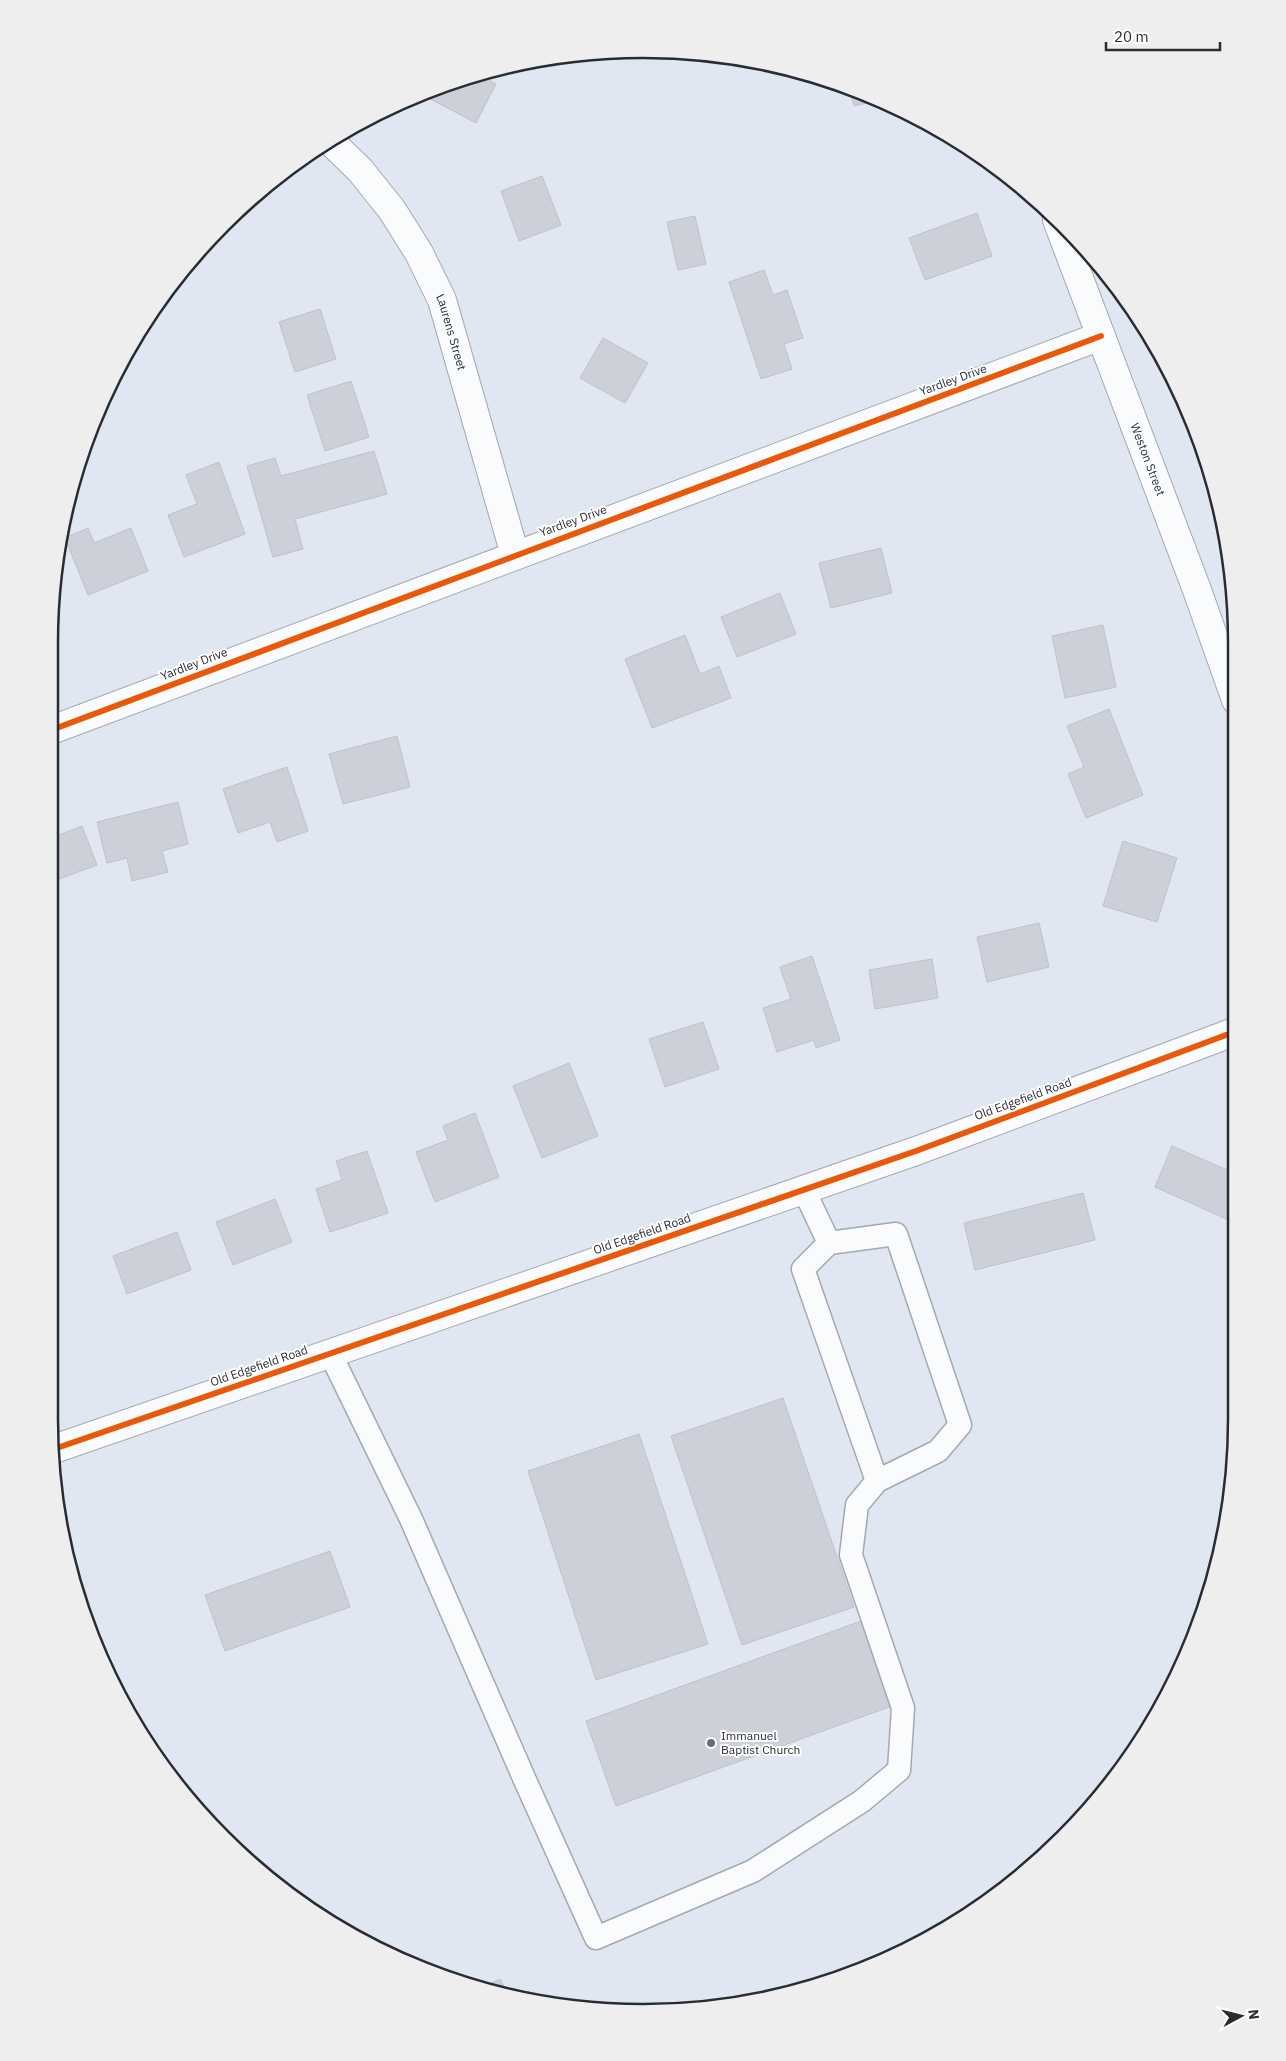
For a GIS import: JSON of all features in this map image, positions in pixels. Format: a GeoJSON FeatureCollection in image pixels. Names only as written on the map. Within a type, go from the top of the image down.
{"type":"FeatureCollection","features":[{"type":"Feature","properties":{"kind":"street","name":"Laurens Street"},"geometry":{"type":"LineString","coordinates":[[335,145],[360,170],[392,210],[419,254],[442,300],[515,555]]}},
{"type":"Feature","properties":{"kind":"street","name":"Weston Street"},"geometry":{"type":"LineString","coordinates":[[1063,235],[1197,590],[1228,677]]}},
{"type":"Feature","properties":{"kind":"street","name":"Yardley Drive"},"geometry":{"type":"LineString","coordinates":[[57,729],[1101,336]]}},
{"type":"Feature","properties":{"kind":"street","name":"Old Edgefield Road"},"geometry":{"type":"LineString","coordinates":[[59,1447],[916,1151],[1228,1034]]}},
{"type":"Feature","properties":{"kind":"lane"},"geometry":{"type":"LineString","coordinates":[[804,1190],[829,1243]]}},
{"type":"Feature","properties":{"kind":"lane"},"geometry":{"type":"LineString","coordinates":[[330,1353],[411,1519],[596,1938],[753,1871],[862,1802],[899,1770],[903,1708],[851,1555],[857,1505],[877,1481],[938,1451],[960,1426],[896,1234],[829,1243],[804,1269],[877,1481]]}},
{"type":"Feature","properties":{"kind":"building"},"geometry":{"type":"Polygon","coordinates":[[[486,79],[496,84],[476,123],[429,98],[486,79]]]}},
{"type":"Feature","properties":{"kind":"building"},"geometry":{"type":"Polygon","coordinates":[[[852,96],[868,103],[854,106],[852,96]]]}},
{"type":"Feature","properties":{"kind":"building"},"geometry":{"type":"Polygon","coordinates":[[[542,176],[561,225],[519,241],[501,191],[542,176]]]}},
{"type":"Feature","properties":{"kind":"building"},"geometry":{"type":"Polygon","coordinates":[[[977,213],[992,256],[925,280],[909,238],[977,213]]]}},
{"type":"Feature","properties":{"kind":"building"},"geometry":{"type":"Polygon","coordinates":[[[695,216],[706,264],[678,270],[667,222],[695,216]]]}},
{"type":"Feature","properties":{"kind":"building"},"geometry":{"type":"Polygon","coordinates":[[[764,270],[773,295],[787,290],[803,338],[784,344],[792,369],[761,379],[729,282],[764,270]]]}},
{"type":"Feature","properties":{"kind":"building"},"geometry":{"type":"Polygon","coordinates":[[[320,309],[336,359],[295,372],[279,322],[320,309]]]}},
{"type":"Feature","properties":{"kind":"building"},"geometry":{"type":"Polygon","coordinates":[[[603,338],[648,363],[625,403],[580,378],[603,338]]]}},
{"type":"Feature","properties":{"kind":"building"},"geometry":{"type":"Polygon","coordinates":[[[351,381],[369,437],[325,451],[307,395],[351,381]]]}},
{"type":"Feature","properties":{"kind":"building"},"geometry":{"type":"Polygon","coordinates":[[[374,451],[387,494],[295,519],[303,549],[273,557],[247,466],[275,458],[281,476],[374,451]]]}},
{"type":"Feature","properties":{"kind":"building"},"geometry":{"type":"Polygon","coordinates":[[[219,462],[245,534],[184,557],[168,515],[197,504],[186,475],[219,462]]]}},
{"type":"Feature","properties":{"kind":"building"},"geometry":{"type":"Polygon","coordinates":[[[88,528],[94,543],[131,528],[148,571],[88,595],[67,543],[68,537],[88,528]]]}},
{"type":"Feature","properties":{"kind":"building"},"geometry":{"type":"Polygon","coordinates":[[[881,548],[892,593],[831,608],[819,563],[881,548]]]}},
{"type":"Feature","properties":{"kind":"building"},"geometry":{"type":"Polygon","coordinates":[[[780,593],[796,634],[737,657],[721,617],[780,593]]]}},
{"type":"Feature","properties":{"kind":"building"},"geometry":{"type":"Polygon","coordinates":[[[1103,625],[1116,687],[1065,698],[1052,636],[1103,625]]]}},
{"type":"Feature","properties":{"kind":"building"},"geometry":{"type":"Polygon","coordinates":[[[685,635],[700,674],[719,666],[731,698],[652,728],[625,659],[685,635]]]}},
{"type":"Feature","properties":{"kind":"building"},"geometry":{"type":"Polygon","coordinates":[[[1109,709],[1143,795],[1086,818],[1068,774],[1084,767],[1067,726],[1109,709]]]}},
{"type":"Feature","properties":{"kind":"building"},"geometry":{"type":"Polygon","coordinates":[[[397,736],[410,787],[343,804],[329,754],[397,736]]]}},
{"type":"Feature","properties":{"kind":"building"},"geometry":{"type":"Polygon","coordinates":[[[287,767],[308,831],[277,842],[270,822],[238,833],[223,789],[287,767]]]}},
{"type":"Feature","properties":{"kind":"building"},"geometry":{"type":"Polygon","coordinates":[[[178,802],[188,844],[162,851],[168,872],[132,881],[127,858],[107,863],[97,822],[178,802]]]}},
{"type":"Feature","properties":{"kind":"building"},"geometry":{"type":"Polygon","coordinates":[[[82,826],[97,865],[57,880],[57,836],[82,826]]]}},
{"type":"Feature","properties":{"kind":"building"},"geometry":{"type":"Polygon","coordinates":[[[1123,841],[1177,858],[1157,922],[1103,906],[1123,841]]]}},
{"type":"Feature","properties":{"kind":"building"},"geometry":{"type":"Polygon","coordinates":[[[1039,923],[1049,967],[987,982],[977,937],[1039,923]]]}},
{"type":"Feature","properties":{"kind":"building"},"geometry":{"type":"Polygon","coordinates":[[[812,956],[840,1040],[816,1048],[814,1040],[777,1052],[763,1008],[791,999],[780,967],[812,956]]]}},
{"type":"Feature","properties":{"kind":"building"},"geometry":{"type":"Polygon","coordinates":[[[932,959],[938,998],[875,1009],[869,970],[932,959]]]}},
{"type":"Feature","properties":{"kind":"building"},"geometry":{"type":"Polygon","coordinates":[[[703,1022],[719,1069],[665,1087],[649,1039],[703,1022]]]}},
{"type":"Feature","properties":{"kind":"building"},"geometry":{"type":"Polygon","coordinates":[[[569,1063],[598,1136],[542,1158],[513,1086],[569,1063]]]}},
{"type":"Feature","properties":{"kind":"building"},"geometry":{"type":"Polygon","coordinates":[[[475,1113],[499,1177],[435,1202],[416,1152],[448,1140],[443,1126],[475,1113]]]}},
{"type":"Feature","properties":{"kind":"building"},"geometry":{"type":"Polygon","coordinates":[[[1172,1146],[1228,1170],[1228,1220],[1155,1187],[1172,1146]]]}},
{"type":"Feature","properties":{"kind":"building"},"geometry":{"type":"Polygon","coordinates":[[[367,1151],[388,1213],[330,1232],[316,1189],[342,1180],[336,1161],[367,1151]]]}},
{"type":"Feature","properties":{"kind":"building"},"geometry":{"type":"Polygon","coordinates":[[[1083,1193],[1095,1240],[975,1270],[964,1223],[1083,1193]]]}},
{"type":"Feature","properties":{"kind":"building"},"geometry":{"type":"Polygon","coordinates":[[[275,1199],[292,1242],[233,1265],[216,1222],[275,1199]]]}},
{"type":"Feature","properties":{"kind":"building"},"geometry":{"type":"Polygon","coordinates":[[[177,1232],[191,1270],[127,1294],[113,1256],[177,1232]]]}},
{"type":"Feature","properties":{"kind":"building"},"geometry":{"type":"Polygon","coordinates":[[[783,1398],[854,1607],[742,1645],[671,1436],[783,1398]]]}},
{"type":"Feature","properties":{"kind":"building"},"geometry":{"type":"Polygon","coordinates":[[[639,1434],[708,1644],[596,1680],[528,1471],[639,1434]]]}},
{"type":"Feature","properties":{"kind":"building"},"geometry":{"type":"Polygon","coordinates":[[[330,1551],[350,1607],[225,1651],[205,1595],[330,1551]]]}},
{"type":"Feature","properties":{"kind":"building"},"geometry":{"type":"Polygon","coordinates":[[[861,1621],[892,1706],[616,1806],[586,1721],[861,1621]]]}},
{"type":"Feature","properties":{"kind":"building"},"geometry":{"type":"Polygon","coordinates":[[[500,1979],[504,1987],[491,1984],[500,1979]]]}},
{"type":"Feature","properties":{"kind":"cycle path"},"geometry":{"type":"LineString","coordinates":[[57,728],[1101,336]]}},
{"type":"Feature","properties":{"kind":"cycle path"},"geometry":{"type":"LineString","coordinates":[[59,1447],[916,1151],[1228,1034]]}},
{"type":"Feature","properties":{"kind":"place","name":"Immanuel Baptist Church"},"geometry":{"type":"Point","coordinates":[711,1743]}}]}
